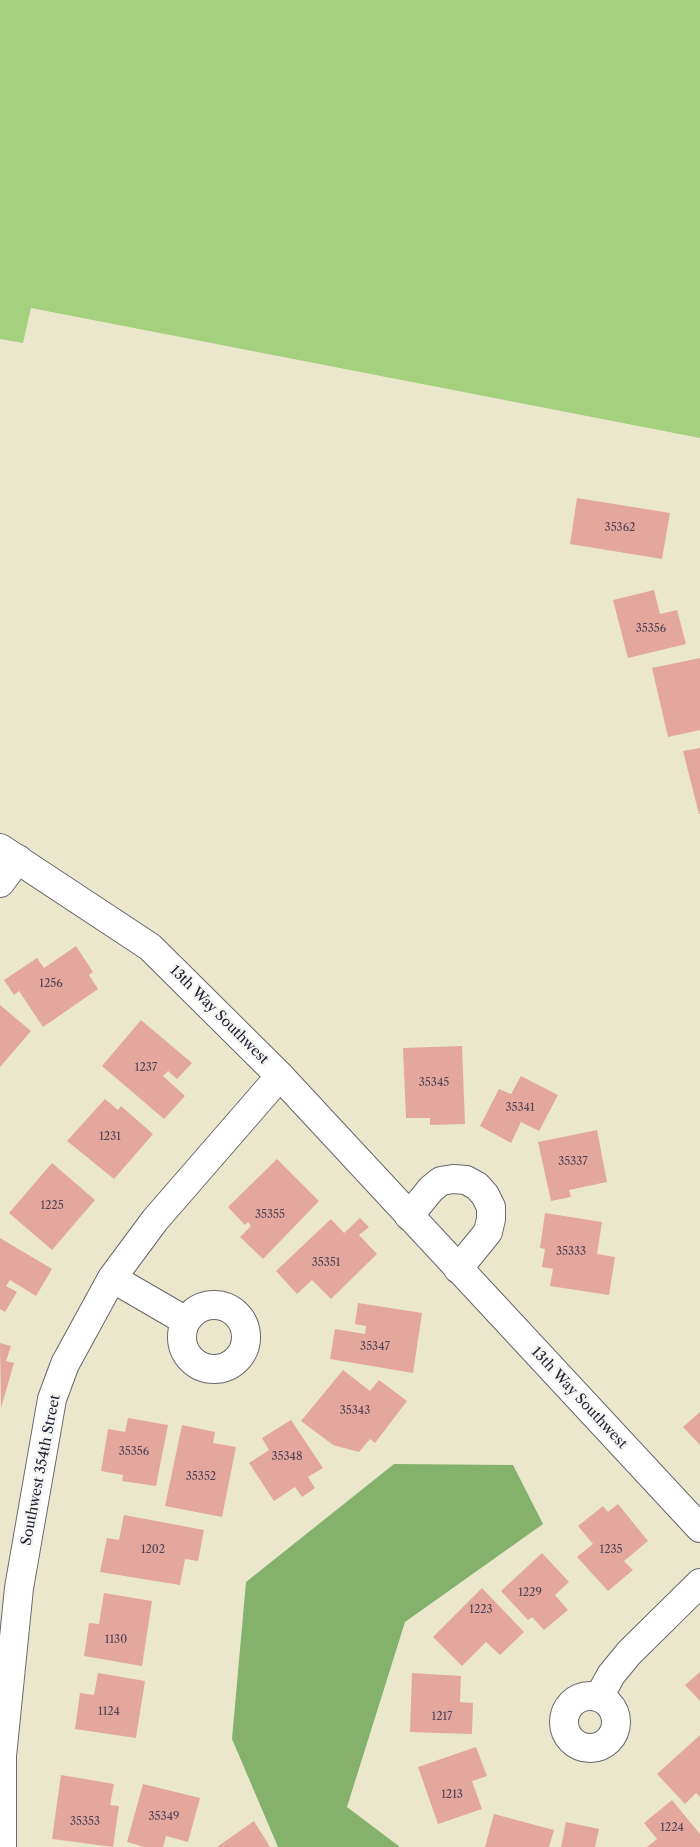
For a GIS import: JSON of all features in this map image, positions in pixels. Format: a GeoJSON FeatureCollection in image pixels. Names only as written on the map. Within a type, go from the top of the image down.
{"type":"FeatureCollection","features":[{"type":"Feature","properties":{"kind":"street"},"geometry":{"type":"LineString","coordinates":[[0,883],[9,854]]}},
{"type":"Feature","properties":{"kind":"street","name":"13th Way Southwest"},"geometry":{"type":"LineString","coordinates":[[9,854],[150,947],[280,1076],[700,1528]]}},
{"type":"Feature","properties":{"kind":"street","name":"Southwest 354th Street"},"geometry":{"type":"LineString","coordinates":[[2,1847],[2,1756],[9,1587],[52,1399],[65,1364],[112,1278],[155,1220],[280,1076]]}},
{"type":"Feature","properties":{"kind":"street"},"geometry":{"type":"LineString","coordinates":[[409,1216],[431,1188],[441,1181],[453,1179],[466,1180],[481,1191],[490,1207],[491,1219],[488,1232],[458,1269]]}},
{"type":"Feature","properties":{"kind":"street"},"geometry":{"type":"LineString","coordinates":[[112,1278],[186,1321]]}},
{"type":"Feature","properties":{"kind":"street"},"geometry":{"type":"LineString","coordinates":[[599,1697],[611,1675],[629,1653],[700,1583]]}},
{"type":"Feature","properties":{"kind":"green space"},"geometry":{"type":"Polygon","coordinates":[[[0,0],[700,0],[700,438],[31,308],[23,343],[0,339],[0,0]]]}},
{"type":"Feature","properties":{"kind":"green space"},"geometry":{"type":"Polygon","coordinates":[[[394,1464],[513,1465],[543,1524],[405,1622],[347,1807],[400,1847],[278,1847],[232,1739],[246,1582],[394,1464]]]}},
{"type":"Feature","properties":{"kind":"building"},"geometry":{"type":"Polygon","coordinates":[[[577,498],[670,513],[662,559],[570,544],[577,498]]]}},
{"type":"Feature","properties":{"kind":"building"},"geometry":{"type":"Polygon","coordinates":[[[654,590],[660,614],[677,610],[686,644],[628,658],[613,600],[654,590]]]}},
{"type":"Feature","properties":{"kind":"building"},"geometry":{"type":"Polygon","coordinates":[[[700,658],[700,730],[668,737],[652,668],[700,658]]]}},
{"type":"Feature","properties":{"kind":"building"},"geometry":{"type":"Polygon","coordinates":[[[700,748],[700,814],[699,814],[683,751],[700,748]]]}},
{"type":"Feature","properties":{"kind":"building"},"geometry":{"type":"Polygon","coordinates":[[[76,946],[93,972],[89,975],[98,989],[43,1027],[19,991],[14,995],[4,980],[37,958],[44,968],[76,946]]]}},
{"type":"Feature","properties":{"kind":"building"},"geometry":{"type":"Polygon","coordinates":[[[0,1005],[31,1031],[0,1067],[0,1005]]]}},
{"type":"Feature","properties":{"kind":"building"},"geometry":{"type":"Polygon","coordinates":[[[141,1020],[192,1063],[177,1079],[168,1071],[163,1076],[185,1096],[164,1119],[102,1066],[141,1020]]]}},
{"type":"Feature","properties":{"kind":"building"},"geometry":{"type":"Polygon","coordinates":[[[462,1046],[465,1124],[430,1125],[430,1118],[406,1118],[403,1048],[462,1046]]]}},
{"type":"Feature","properties":{"kind":"building"},"geometry":{"type":"Polygon","coordinates":[[[521,1076],[558,1095],[539,1131],[521,1122],[511,1143],[480,1126],[499,1089],[511,1094],[521,1076]]]}},
{"type":"Feature","properties":{"kind":"building"},"geometry":{"type":"Polygon","coordinates":[[[105,1099],[118,1110],[121,1106],[153,1134],[114,1179],[67,1141],[105,1099]]]}},
{"type":"Feature","properties":{"kind":"building"},"geometry":{"type":"Polygon","coordinates":[[[597,1130],[607,1182],[569,1190],[571,1197],[551,1201],[538,1142],[597,1130]]]}},
{"type":"Feature","properties":{"kind":"building"},"geometry":{"type":"Polygon","coordinates":[[[277,1159],[319,1201],[263,1259],[240,1237],[251,1226],[248,1222],[245,1225],[228,1207],[277,1159]]]}},
{"type":"Feature","properties":{"kind":"building"},"geometry":{"type":"Polygon","coordinates":[[[52,1163],[95,1200],[52,1250],[9,1213],[52,1163]]]}},
{"type":"Feature","properties":{"kind":"building"},"geometry":{"type":"Polygon","coordinates":[[[545,1213],[602,1222],[597,1254],[615,1257],[609,1295],[550,1286],[553,1269],[542,1267],[545,1249],[540,1248],[545,1213]]]}},
{"type":"Feature","properties":{"kind":"building"},"geometry":{"type":"Polygon","coordinates":[[[360,1218],[369,1227],[359,1235],[377,1254],[331,1299],[312,1280],[297,1294],[276,1271],[331,1219],[344,1233],[360,1218]]]}},
{"type":"Feature","properties":{"kind":"building"},"geometry":{"type":"Polygon","coordinates":[[[0,1238],[52,1269],[36,1296],[10,1280],[6,1286],[17,1292],[5,1312],[0,1309],[0,1238]]]}},
{"type":"Feature","properties":{"kind":"building"},"geometry":{"type":"Polygon","coordinates":[[[358,1303],[422,1313],[413,1373],[330,1359],[335,1329],[365,1334],[366,1326],[355,1324],[358,1303]]]}},
{"type":"Feature","properties":{"kind":"building"},"geometry":{"type":"Polygon","coordinates":[[[0,1343],[11,1346],[6,1361],[14,1363],[1,1408],[0,1343]]]}},
{"type":"Feature","properties":{"kind":"building"},"geometry":{"type":"Polygon","coordinates":[[[343,1370],[370,1391],[379,1380],[407,1401],[375,1443],[370,1439],[359,1452],[333,1445],[301,1421],[343,1370]]]}},
{"type":"Feature","properties":{"kind":"building"},"geometry":{"type":"Polygon","coordinates":[[[700,1412],[700,1445],[683,1427],[700,1412]]]}},
{"type":"Feature","properties":{"kind":"building"},"geometry":{"type":"Polygon","coordinates":[[[128,1418],[168,1425],[156,1486],[122,1481],[123,1475],[101,1471],[108,1429],[125,1432],[128,1418]]]}},
{"type":"Feature","properties":{"kind":"building"},"geometry":{"type":"Polygon","coordinates":[[[291,1420],[323,1468],[308,1477],[315,1488],[302,1497],[295,1487],[274,1501],[249,1463],[269,1450],[262,1438],[291,1420]]]}},
{"type":"Feature","properties":{"kind":"building"},"geometry":{"type":"Polygon","coordinates":[[[182,1425],[215,1432],[213,1443],[236,1447],[222,1517],[165,1506],[182,1425]]]}},
{"type":"Feature","properties":{"kind":"building"},"geometry":{"type":"Polygon","coordinates":[[[618,1504],[648,1541],[624,1561],[633,1570],[608,1591],[577,1557],[593,1544],[578,1526],[603,1506],[608,1512],[618,1504]]]}},
{"type":"Feature","properties":{"kind":"building"},"geometry":{"type":"Polygon","coordinates":[[[124,1515],[204,1530],[198,1561],[185,1559],[180,1585],[100,1572],[107,1538],[119,1540],[124,1515]]]}},
{"type":"Feature","properties":{"kind":"building"},"geometry":{"type":"Polygon","coordinates":[[[542,1553],[569,1582],[555,1595],[568,1610],[544,1630],[532,1617],[528,1620],[501,1591],[542,1553]]]}},
{"type":"Feature","properties":{"kind":"building"},"geometry":{"type":"Polygon","coordinates":[[[482,1588],[524,1632],[500,1655],[486,1642],[462,1666],[433,1637],[482,1588]]]}},
{"type":"Feature","properties":{"kind":"building"},"geometry":{"type":"Polygon","coordinates":[[[104,1593],[152,1601],[142,1666],[84,1656],[89,1623],[99,1624],[104,1593]]]}},
{"type":"Feature","properties":{"kind":"building"},"geometry":{"type":"Polygon","coordinates":[[[700,1672],[700,1701],[685,1685],[700,1672]]]}},
{"type":"Feature","properties":{"kind":"building"},"geometry":{"type":"Polygon","coordinates":[[[98,1673],[145,1681],[136,1738],[75,1729],[80,1693],[94,1695],[98,1673]]]}},
{"type":"Feature","properties":{"kind":"building"},"geometry":{"type":"Polygon","coordinates":[[[412,1673],[461,1676],[460,1702],[473,1703],[472,1734],[410,1732],[412,1673]]]}},
{"type":"Feature","properties":{"kind":"building"},"geometry":{"type":"Polygon","coordinates":[[[700,1735],[700,1797],[696,1793],[685,1804],[657,1774],[700,1735]]]}},
{"type":"Feature","properties":{"kind":"building"},"geometry":{"type":"Polygon","coordinates":[[[476,1747],[487,1776],[472,1781],[482,1809],[438,1824],[418,1767],[476,1747]]]}},
{"type":"Feature","properties":{"kind":"building"},"geometry":{"type":"Polygon","coordinates":[[[61,1775],[114,1784],[110,1805],[119,1806],[113,1847],[52,1839],[61,1775]]]}},
{"type":"Feature","properties":{"kind":"building"},"geometry":{"type":"Polygon","coordinates":[[[143,1784],[200,1798],[188,1842],[166,1836],[163,1847],[144,1847],[127,1842],[143,1784]]]}},
{"type":"Feature","properties":{"kind":"building"},"geometry":{"type":"Polygon","coordinates":[[[672,1800],[700,1834],[700,1847],[647,1847],[657,1839],[644,1823],[672,1800]]]}},
{"type":"Feature","properties":{"kind":"building"},"geometry":{"type":"Polygon","coordinates":[[[494,1814],[554,1830],[549,1847],[485,1847],[494,1814]]]}},
{"type":"Feature","properties":{"kind":"building"},"geometry":{"type":"Polygon","coordinates":[[[254,1821],[270,1847],[217,1847],[254,1821]]]}},
{"type":"Feature","properties":{"kind":"building"},"geometry":{"type":"Polygon","coordinates":[[[566,1822],[599,1829],[595,1847],[561,1847],[566,1822]]]}}]}
